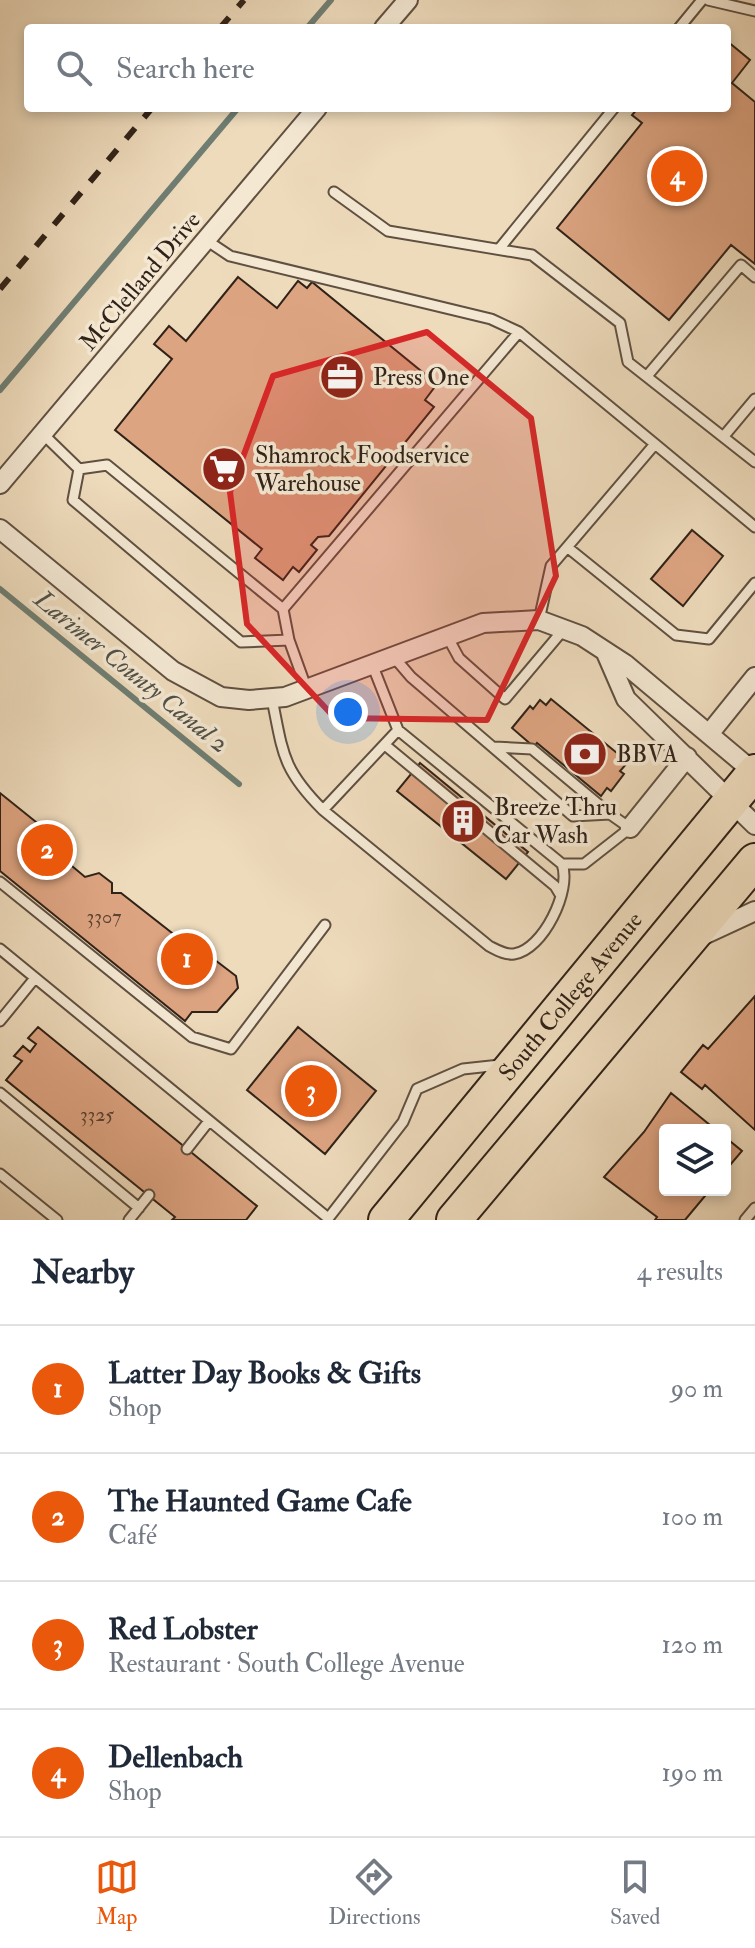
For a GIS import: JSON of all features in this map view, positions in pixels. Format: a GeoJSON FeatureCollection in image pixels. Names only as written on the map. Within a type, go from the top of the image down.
{"type":"FeatureCollection","features":[{"type":"Feature","properties":{"kind":"highway","name":"South College Avenue"},"geometry":{"type":"LineString","coordinates":[[386,1220],[755,773]]}},
{"type":"Feature","properties":{"kind":"highway"},"geometry":{"type":"LineString","coordinates":[[454,1220],[755,861]]}},
{"type":"Feature","properties":{"kind":"street"},"geometry":{"type":"LineString","coordinates":[[387,24],[408,0]]}},
{"type":"Feature","properties":{"kind":"street","name":"McClelland Drive"},"geometry":{"type":"LineString","coordinates":[[0,484],[314,112]]}},
{"type":"Feature","properties":{"kind":"street"},"geometry":{"type":"LineString","coordinates":[[0,529],[194,685],[221,697],[272,699],[307,690],[483,623],[539,620],[582,636],[755,773]]}},
{"type":"Feature","properties":{"kind":"street"},"geometry":{"type":"LineString","coordinates":[[606,653],[626,699],[755,825]]}},
{"type":"Feature","properties":{"kind":"street"},"geometry":{"type":"LineString","coordinates":[[709,734],[755,677]]}},
{"type":"Feature","properties":{"kind":"street"},"geometry":{"type":"LineString","coordinates":[[630,828],[687,757]]}},
{"type":"Feature","properties":{"kind":"street"},"geometry":{"type":"LineString","coordinates":[[688,941],[755,911]]}},
{"type":"Feature","properties":{"kind":"lane"},"geometry":{"type":"LineString","coordinates":[[683,24],[705,0],[755,11]]}},
{"type":"Feature","properties":{"kind":"lane"},"geometry":{"type":"LineString","coordinates":[[499,249],[611,112]]}},
{"type":"Feature","properties":{"kind":"lane"},"geometry":{"type":"LineString","coordinates":[[334,192],[388,231],[532,255],[620,323],[628,362],[755,462]]}},
{"type":"Feature","properties":{"kind":"lane"},"geometry":{"type":"LineString","coordinates":[[206,240],[230,256],[491,319],[519,332],[755,527]]}},
{"type":"Feature","properties":{"kind":"lane"},"geometry":{"type":"LineString","coordinates":[[647,376],[741,265],[755,277]]}},
{"type":"Feature","properties":{"kind":"lane"},"geometry":{"type":"LineString","coordinates":[[283,609],[519,332]]}},
{"type":"Feature","properties":{"kind":"lane"},"geometry":{"type":"LineString","coordinates":[[724,436],[755,399]]}},
{"type":"Feature","properties":{"kind":"lane"},"geometry":{"type":"LineString","coordinates":[[43,434],[79,469]]}},
{"type":"Feature","properties":{"kind":"lane"},"geometry":{"type":"LineString","coordinates":[[539,620],[551,566],[655,444]]}},
{"type":"Feature","properties":{"kind":"lane"},"geometry":{"type":"LineString","coordinates":[[79,469],[107,465],[283,609],[289,640],[307,690]]}},
{"type":"Feature","properties":{"kind":"lane"},"geometry":{"type":"LineString","coordinates":[[79,469],[73,500],[241,642],[289,640]]}},
{"type":"Feature","properties":{"kind":"lane"},"geometry":{"type":"LineString","coordinates":[[567,547],[676,635],[709,639],[755,583]]}},
{"type":"Feature","properties":{"kind":"lane"},"geometry":{"type":"LineString","coordinates":[[447,636],[459,658],[505,699],[564,629]]}},
{"type":"Feature","properties":{"kind":"lane"},"geometry":{"type":"LineString","coordinates":[[393,656],[411,677],[573,816],[610,814]]}},
{"type":"Feature","properties":{"kind":"lane"},"geometry":{"type":"LineString","coordinates":[[272,699],[285,764],[298,785],[323,810],[471,933],[505,954],[516,954],[527,948],[557,911],[565,873],[562,864],[398,730],[372,664]]}},
{"type":"Feature","properties":{"kind":"lane"},"geometry":{"type":"LineString","coordinates":[[323,810],[398,730]]}},
{"type":"Feature","properties":{"kind":"lane"},"geometry":{"type":"LineString","coordinates":[[385,745],[555,886],[561,897]]}},
{"type":"Feature","properties":{"kind":"lane"},"geometry":{"type":"LineString","coordinates":[[494,747],[532,749],[630,828],[584,864],[562,864]]}},
{"type":"Feature","properties":{"kind":"lane"},"geometry":{"type":"LineString","coordinates":[[0,882],[192,1037],[231,1049],[325,925]]}},
{"type":"Feature","properties":{"kind":"lane"},"geometry":{"type":"LineString","coordinates":[[0,949],[327,1219],[403,1122],[417,1089],[463,1069],[511,1065]]}},
{"type":"Feature","properties":{"kind":"lane"},"geometry":{"type":"LineString","coordinates":[[0,1021],[35,978]]}},
{"type":"Feature","properties":{"kind":"lane"},"geometry":{"type":"LineString","coordinates":[[0,1093],[139,1208]]}},
{"type":"Feature","properties":{"kind":"lane"},"geometry":{"type":"LineString","coordinates":[[187,1149],[209,1121]]}},
{"type":"Feature","properties":{"kind":"lane"},"geometry":{"type":"LineString","coordinates":[[0,1174],[57,1220]]}},
{"type":"Feature","properties":{"kind":"lane"},"geometry":{"type":"LineString","coordinates":[[129,1220],[149,1195]]}},
{"type":"Feature","properties":{"kind":"lane"},"geometry":{"type":"LineString","coordinates":[[745,1220],[755,1208]]}},
{"type":"Feature","properties":{"kind":"highlighted area"},"geometry":{"type":"Polygon","coordinates":[[[427,332],[531,418],[556,576],[487,720],[335,718],[247,624],[230,492],[273,376],[427,332]]]}},
{"type":"Feature","properties":{"kind":"building"},"geometry":{"type":"Polygon","coordinates":[[[731,44],[750,60],[732,83],[755,102],[755,264],[731,245],[669,320],[557,228],[642,123],[632,115],[635,112],[731,112],[731,44]]]}},
{"type":"Feature","properties":{"kind":"building"},"geometry":{"type":"Polygon","coordinates":[[[238,277],[277,308],[298,281],[307,288],[312,282],[437,384],[425,400],[434,407],[329,536],[318,537],[311,545],[317,550],[299,572],[293,567],[283,580],[255,558],[262,549],[115,430],[172,359],[154,344],[169,326],[186,341],[238,277]]]}},
{"type":"Feature","properties":{"kind":"building"},"geometry":{"type":"Polygon","coordinates":[[[692,530],[723,556],[683,606],[651,579],[692,530]]]}},
{"type":"Feature","properties":{"kind":"building","name":"BBVA"},"geometry":{"type":"Polygon","coordinates":[[[551,699],[628,762],[620,771],[624,774],[611,791],[607,788],[601,796],[537,743],[534,747],[512,728],[530,706],[533,709],[540,700],[546,705],[551,699]]]}},
{"type":"Feature","properties":{"kind":"building","name":"Breeze Thru Car Wash"},"geometry":{"type":"Polygon","coordinates":[[[420,763],[528,852],[506,879],[397,791],[420,763]]]}},
{"type":"Feature","properties":{"kind":"building"},"geometry":{"type":"Polygon","coordinates":[[[0,793],[41,826],[43,837],[52,836],[65,845],[66,861],[85,877],[99,873],[112,883],[112,893],[121,893],[181,940],[181,949],[191,948],[205,961],[215,960],[236,976],[238,988],[217,1012],[192,1012],[185,1021],[0,871],[0,793]]]}},
{"type":"Feature","properties":{"kind":"building"},"geometry":{"type":"Polygon","coordinates":[[[755,996],[755,1130],[705,1085],[702,1089],[681,1072],[703,1045],[708,1049],[755,996]]]}},
{"type":"Feature","properties":{"kind":"building"},"geometry":{"type":"Polygon","coordinates":[[[38,1027],[257,1206],[246,1220],[172,1220],[175,1217],[6,1080],[22,1061],[14,1056],[23,1046],[30,1052],[36,1044],[28,1038],[38,1027]]]}},
{"type":"Feature","properties":{"kind":"building"},"geometry":{"type":"Polygon","coordinates":[[[298,1027],[376,1091],[325,1154],[247,1090],[298,1027]]]}},
{"type":"Feature","properties":{"kind":"building"},"geometry":{"type":"Polygon","coordinates":[[[671,1093],[709,1124],[659,1124],[659,1196],[705,1196],[685,1220],[655,1220],[657,1217],[604,1177],[644,1132],[671,1093]]]}},
{"type":"Feature","properties":{"kind":"building"},"geometry":{"type":"Polygon","coordinates":[[[731,1142],[742,1151],[731,1164],[731,1142]]]}},
{"type":"Feature","properties":{"kind":"waterway","name":"Larimer County Canal 2"},"geometry":{"type":"LineString","coordinates":[[310,24],[331,0]]}},
{"type":"Feature","properties":{"kind":"waterway","name":"Larimer County Canal 2"},"geometry":{"type":"LineString","coordinates":[[0,390],[235,112]]}},
{"type":"Feature","properties":{"kind":"waterway","name":"Larimer County Canal 2"},"geometry":{"type":"LineString","coordinates":[[0,589],[239,784]]}},
{"type":"Feature","properties":{"kind":"railway"},"geometry":{"type":"LineString","coordinates":[[223,24],[244,0]]}},
{"type":"Feature","properties":{"kind":"railway"},"geometry":{"type":"LineString","coordinates":[[0,289],[149,112]]}},
{"type":"Feature","properties":{"kind":"place","name":"Dellenbach"},"geometry":{"type":"Point","coordinates":[677,176]}},
{"type":"Feature","properties":{"kind":"place","name":"Press One"},"geometry":{"type":"Point","coordinates":[342,377]}},
{"type":"Feature","properties":{"kind":"place","name":"Shamrock Foodservice Warehouse"},"geometry":{"type":"Point","coordinates":[224,469]}},
{"type":"Feature","properties":{"kind":"place","name":"BBVA"},"geometry":{"type":"Point","coordinates":[585,754]}},
{"type":"Feature","properties":{"kind":"place","name":"Breeze Thru Car Wash"},"geometry":{"type":"Point","coordinates":[463,821]}},
{"type":"Feature","properties":{"kind":"place","name":"The Haunted Game Cafe"},"geometry":{"type":"Point","coordinates":[47,850]}},
{"type":"Feature","properties":{"kind":"place","name":"Latter Day Books & Gifts"},"geometry":{"type":"Point","coordinates":[187,959]}},
{"type":"Feature","properties":{"kind":"place","name":"Red Lobster"},"geometry":{"type":"Point","coordinates":[311,1091]}}]}
